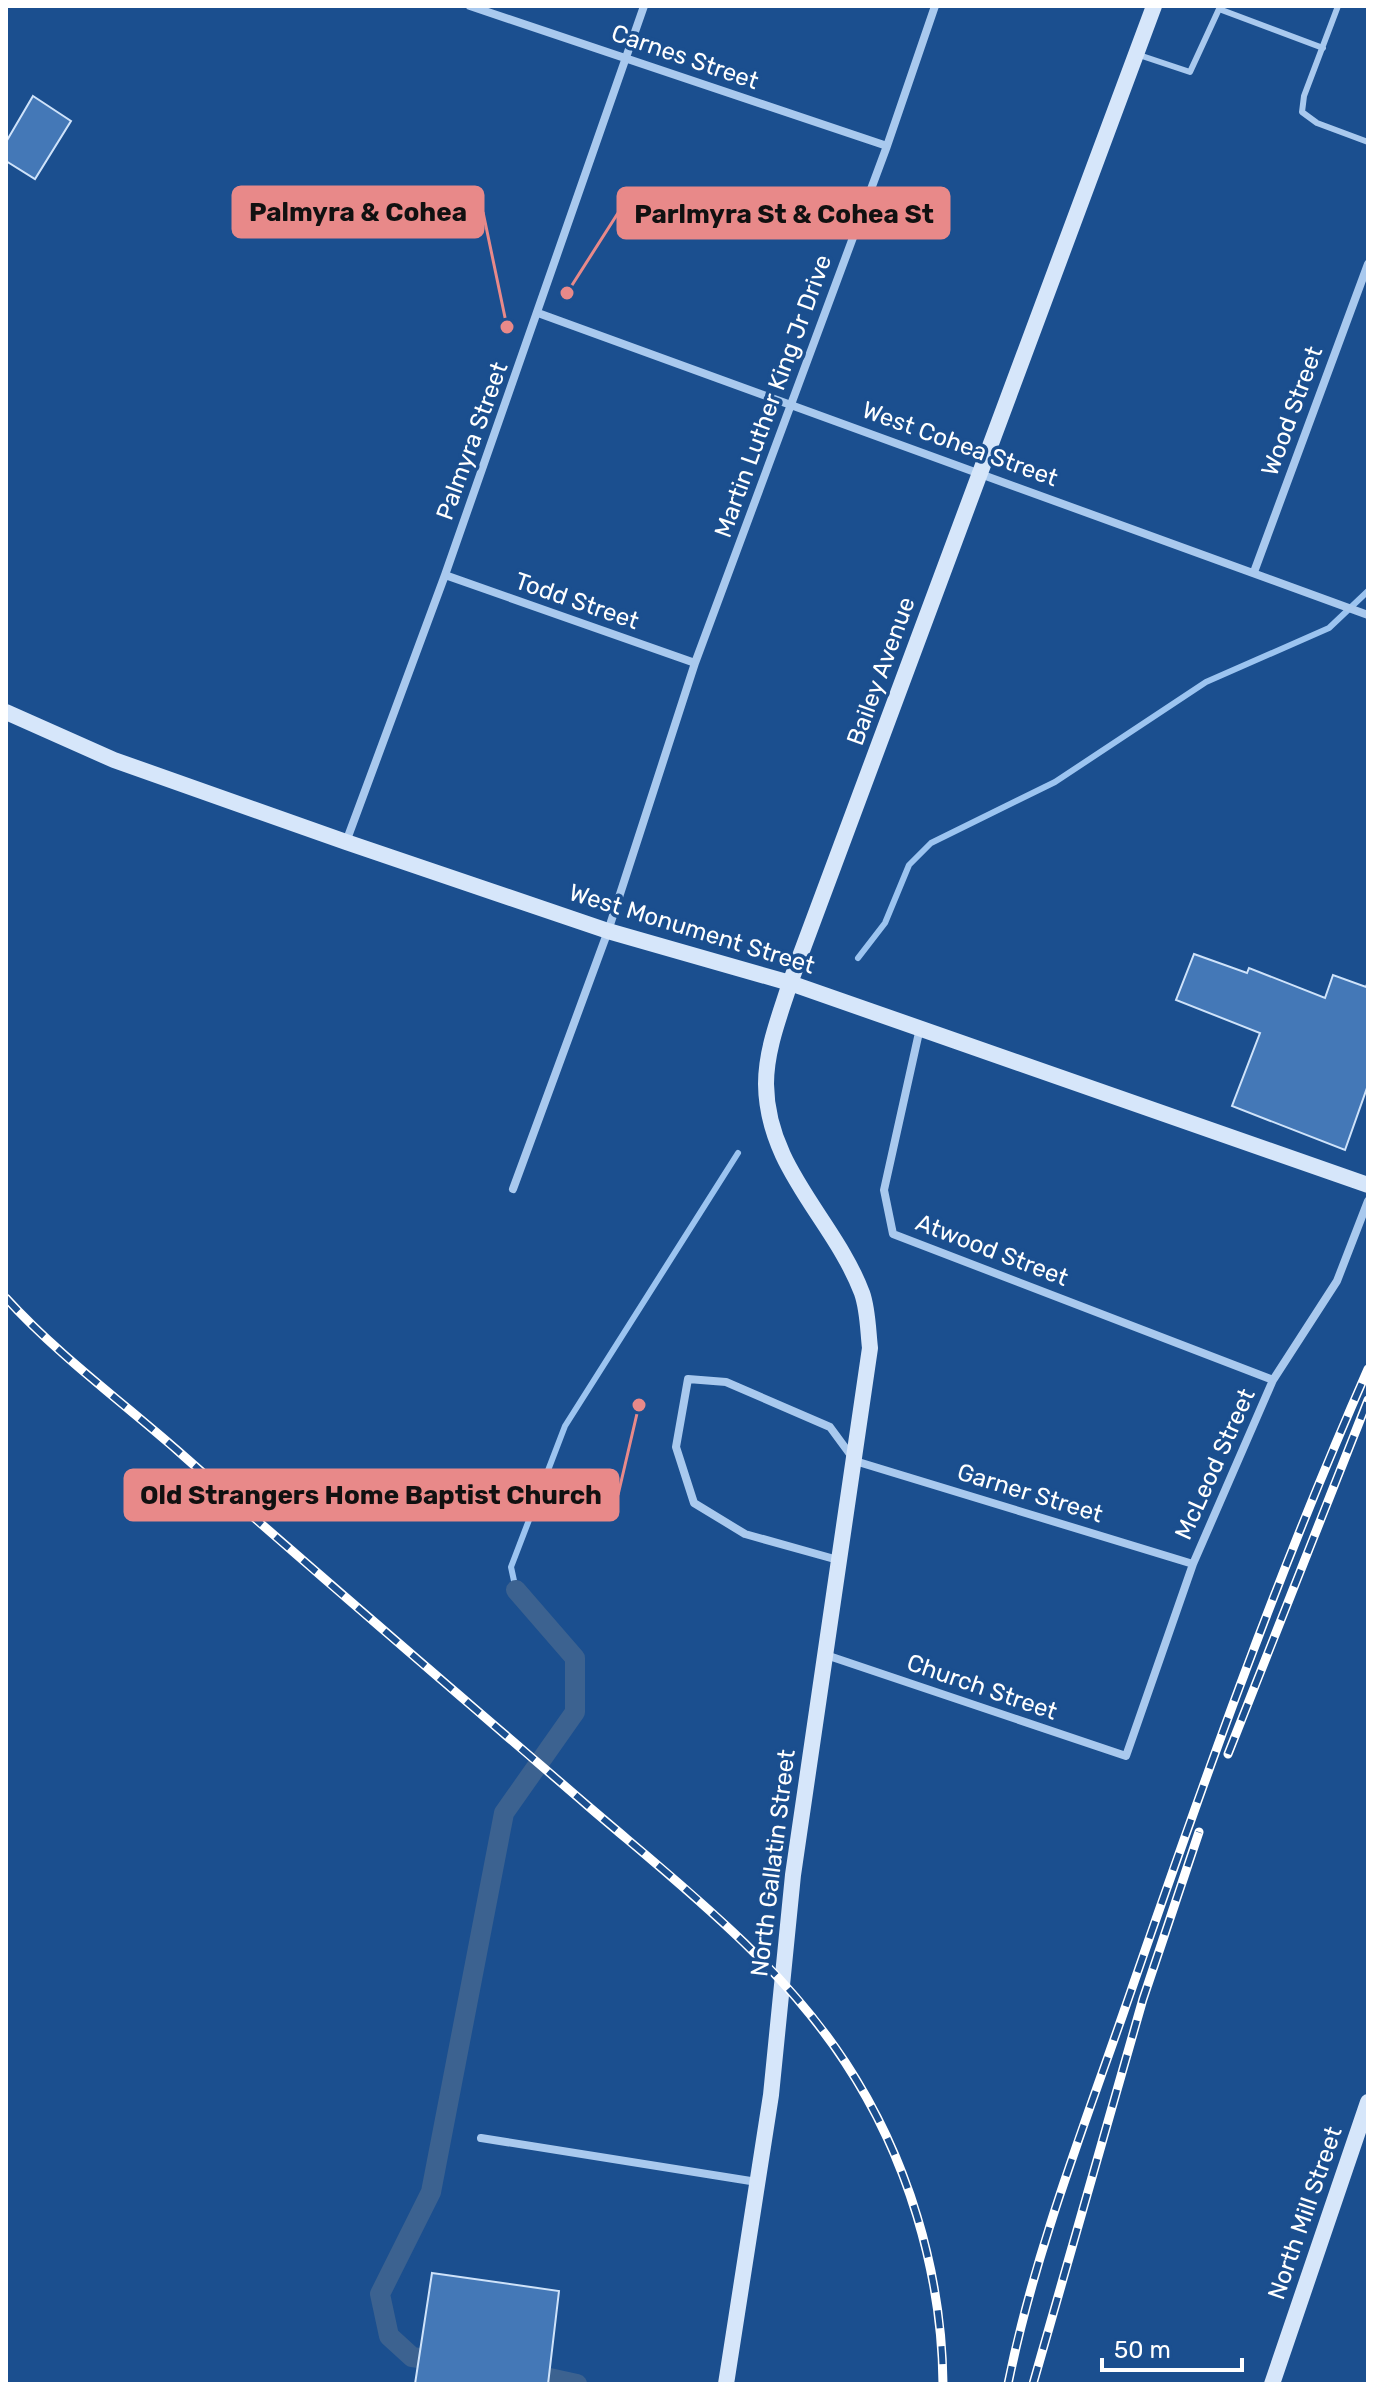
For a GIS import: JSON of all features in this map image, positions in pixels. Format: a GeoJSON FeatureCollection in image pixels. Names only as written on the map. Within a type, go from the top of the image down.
{"type":"FeatureCollection","features":[{"type":"Feature","properties":{"kind":"main road","name":"Bailey Avenue"},"geometry":{"type":"LineString","coordinates":[[870,1348],[863,1296],[829,1230],[799,1190],[779,1152],[769,1115],[766,1082],[771,1044],[790,983],[1154,6]]}},
{"type":"Feature","properties":{"kind":"main road","name":"West Monument Street"},"geometry":{"type":"LineString","coordinates":[[6,712],[114,760],[346,842],[608,931],[790,983],[1368,1185]]}},
{"type":"Feature","properties":{"kind":"main road","name":"North Gallatin Street"},"geometry":{"type":"LineString","coordinates":[[726,2384],[771,2095],[793,1875],[870,1348]]}},
{"type":"Feature","properties":{"kind":"main road","name":"North Mill Street"},"geometry":{"type":"LineString","coordinates":[[1272,2384],[1368,2102]]}},
{"type":"Feature","properties":{"kind":"street","name":"Carnes Street"},"geometry":{"type":"LineString","coordinates":[[470,6],[887,146]]}},
{"type":"Feature","properties":{"kind":"street","name":"Palmyra Street"},"geometry":{"type":"LineString","coordinates":[[346,842],[445,575],[644,6]]}},
{"type":"Feature","properties":{"kind":"street","name":"Martin Luther King Jr Drive"},"geometry":{"type":"LineString","coordinates":[[513,1189],[608,931],[695,663],[887,146],[935,6]]}},
{"type":"Feature","properties":{"kind":"street","name":"Wood Street"},"geometry":{"type":"LineString","coordinates":[[1254,572],[1368,264]]}},
{"type":"Feature","properties":{"kind":"street","name":"West Cohea Street"},"geometry":{"type":"LineString","coordinates":[[538,313],[1368,615]]}},
{"type":"Feature","properties":{"kind":"street","name":"Todd Street"},"geometry":{"type":"LineString","coordinates":[[445,575],[695,663]]}},
{"type":"Feature","properties":{"kind":"street","name":"Atwood Street"},"geometry":{"type":"LineString","coordinates":[[920,1028],[884,1190],[893,1234],[1273,1380]]}},
{"type":"Feature","properties":{"kind":"street","name":"McLeod Street"},"geometry":{"type":"LineString","coordinates":[[1126,1756],[1193,1564],[1273,1380],[1337,1281],[1368,1201]]}},
{"type":"Feature","properties":{"kind":"street"},"geometry":{"type":"LineString","coordinates":[[838,1560],[745,1534],[694,1503],[676,1447],[688,1379],[726,1382],[830,1427],[855,1461]]}},
{"type":"Feature","properties":{"kind":"street","name":"Garner Street"},"geometry":{"type":"LineString","coordinates":[[855,1461],[1193,1564]]}},
{"type":"Feature","properties":{"kind":"street","name":"Church Street"},"geometry":{"type":"LineString","coordinates":[[826,1655],[1126,1756]]}},
{"type":"Feature","properties":{"kind":"street"},"geometry":{"type":"LineString","coordinates":[[481,2138],[757,2182]]}},
{"type":"Feature","properties":{"kind":"lane"},"geometry":{"type":"LineString","coordinates":[[1338,6],[1302,112],[1317,123],[1368,142]]}},
{"type":"Feature","properties":{"kind":"lane"},"geometry":{"type":"LineString","coordinates":[[1136,54],[1190,72],[1219,9],[1323,48]]}},
{"type":"Feature","properties":{"kind":"building"},"geometry":{"type":"Polygon","coordinates":[[[33,96],[71,121],[35,179],[6,161],[6,142],[33,96]]]}},
{"type":"Feature","properties":{"kind":"building"},"geometry":{"type":"Polygon","coordinates":[[[1194,954],[1247,973],[1249,968],[1325,998],[1333,975],[1366,987],[1368,981],[1368,1085],[1345,1150],[1232,1106],[1260,1033],[1176,1000],[1194,954]]]}},
{"type":"Feature","properties":{"kind":"building"},"geometry":{"type":"Polygon","coordinates":[[[432,2273],[559,2291],[548,2384],[415,2384],[432,2273]]]}},
{"type":"Feature","properties":{"kind":"waterway"},"geometry":{"type":"LineString","coordinates":[[858,958],[885,923],[909,865],[931,843],[1055,782],[1206,682],[1329,628],[1368,591]]}},
{"type":"Feature","properties":{"kind":"waterway"},"geometry":{"type":"LineString","coordinates":[[516,1590],[511,1567],[565,1426],[738,1153]]}},
{"type":"Feature","properties":{"kind":"waterway"},"geometry":{"type":"LineString","coordinates":[[446,2362],[412,2357],[389,2336],[380,2294],[431,2192],[504,1813],[575,1712],[575,1658],[516,1590]]}},
{"type":"Feature","properties":{"kind":"waterway"},"geometry":{"type":"LineString","coordinates":[[522,2372],[577,2384]]}},
{"type":"Feature","properties":{"kind":"railway"},"geometry":{"type":"LineString","coordinates":[[6,1298],[68,1358],[692,1894],[789,1990],[845,2062],[867,2098],[903,2175],[928,2257],[936,2299],[943,2384]]}},
{"type":"Feature","properties":{"kind":"railway"},"geometry":{"type":"LineString","coordinates":[[1008,2384],[1031,2289],[1059,2197],[1180,1851],[1269,1608],[1368,1369]]}},
{"type":"Feature","properties":{"kind":"railway"},"geometry":{"type":"LineString","coordinates":[[1228,1754],[1368,1400]]}},
{"type":"Feature","properties":{"kind":"railway"},"geometry":{"type":"LineString","coordinates":[[1033,2384],[1143,1999],[1199,1832]]}},
{"type":"Feature","properties":{"kind":"place","name":"Parlmyra St & Cohea St"},"geometry":{"type":"Point","coordinates":[567,293]}},
{"type":"Feature","properties":{"kind":"place","name":"Palmyra & Cohea"},"geometry":{"type":"Point","coordinates":[507,327]}},
{"type":"Feature","properties":{"kind":"place","name":"Old Strangers Home Baptist Church"},"geometry":{"type":"Point","coordinates":[639,1405]}}]}
